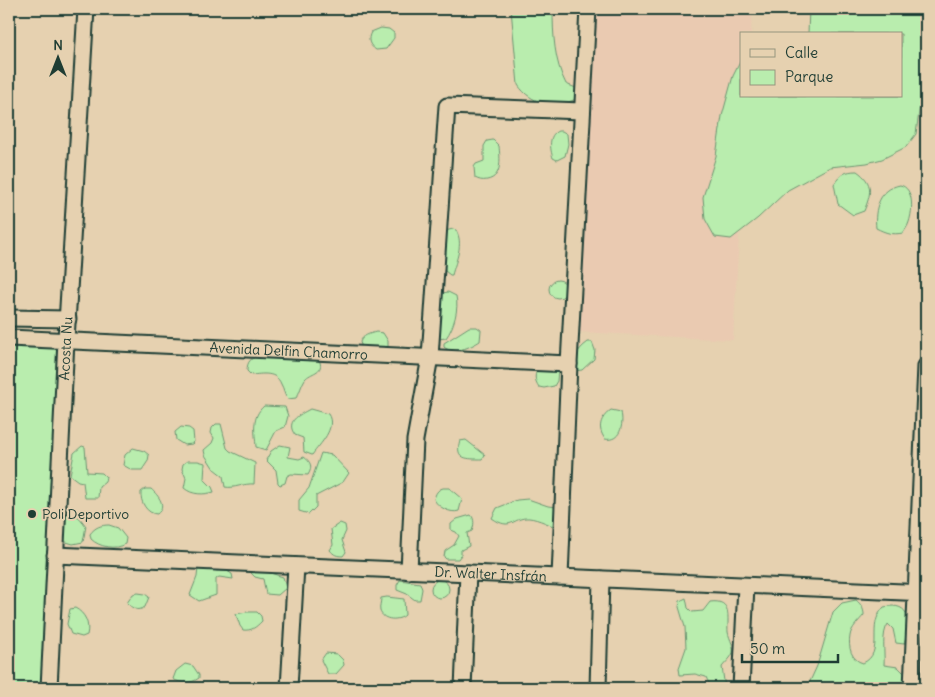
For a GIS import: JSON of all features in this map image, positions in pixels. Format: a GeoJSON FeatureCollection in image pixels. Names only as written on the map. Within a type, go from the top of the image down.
{"type":"FeatureCollection","features":[{"type":"Feature","properties":{"kind":"street","name":"Acosta Ñu"},"geometry":{"type":"LineString","coordinates":[[49,688],[66,340],[86,9]]}},
{"type":"Feature","properties":{"kind":"street"},"geometry":{"type":"LineString","coordinates":[[560,577],[588,9]]}},
{"type":"Feature","properties":{"kind":"street"},"geometry":{"type":"LineString","coordinates":[[409,571],[415,440],[430,357],[448,106],[582,111]]}},
{"type":"Feature","properties":{"kind":"street"},"geometry":{"type":"LineString","coordinates":[[9,318],[68,319]]}},
{"type":"Feature","properties":{"kind":"street","name":"Avenida Delfin Chamorro"},"geometry":{"type":"LineString","coordinates":[[9,338],[569,364]]}},
{"type":"Feature","properties":{"kind":"street"},"geometry":{"type":"LineString","coordinates":[[912,688],[923,596],[926,366]]}},
{"type":"Feature","properties":{"kind":"street","name":"Dr. Walter Insfrán"},"geometry":{"type":"LineString","coordinates":[[55,555],[560,577],[923,596]]}},
{"type":"Feature","properties":{"kind":"street"},"geometry":{"type":"LineString","coordinates":[[289,688],[296,566]]}},
{"type":"Feature","properties":{"kind":"street"},"geometry":{"type":"LineString","coordinates":[[463,688],[468,573]]}},
{"type":"Feature","properties":{"kind":"street"},"geometry":{"type":"LineString","coordinates":[[598,688],[601,579]]}},
{"type":"Feature","properties":{"kind":"street"},"geometry":{"type":"LineString","coordinates":[[741,688],[746,586]]}},
{"type":"Feature","properties":{"kind":"shaded area"},"geometry":{"type":"Polygon","coordinates":[[[597,9],[752,9],[751,32],[740,32],[740,98],[747,98],[733,340],[579,332],[597,9]]]}},
{"type":"Feature","properties":{"kind":"green space"},"geometry":{"type":"Polygon","coordinates":[[[511,9],[553,9],[554,38],[559,66],[566,84],[576,88],[576,99],[559,104],[544,103],[529,97],[518,85],[511,9]]]}},
{"type":"Feature","properties":{"kind":"green space"},"geometry":{"type":"Polygon","coordinates":[[[809,9],[926,9],[924,75],[916,134],[906,147],[882,159],[867,163],[830,167],[788,190],[758,218],[731,239],[715,237],[705,219],[703,197],[716,156],[722,116],[733,76],[740,62],[740,98],[902,98],[902,32],[808,32],[809,9]]]}},
{"type":"Feature","properties":{"kind":"green space"},"geometry":{"type":"Polygon","coordinates":[[[381,28],[389,29],[394,33],[394,38],[386,49],[376,50],[370,44],[369,37],[371,32],[381,28]]]}},
{"type":"Feature","properties":{"kind":"green space"},"geometry":{"type":"Polygon","coordinates":[[[558,131],[567,134],[568,144],[565,156],[557,160],[553,158],[551,151],[551,139],[558,131]]]}},
{"type":"Feature","properties":{"kind":"green space"},"geometry":{"type":"Polygon","coordinates":[[[493,140],[499,146],[500,161],[498,171],[492,178],[482,180],[475,178],[474,167],[476,164],[484,161],[484,146],[487,141],[493,140]]]}},
{"type":"Feature","properties":{"kind":"green space"},"geometry":{"type":"Polygon","coordinates":[[[857,171],[869,184],[870,189],[864,211],[853,215],[838,204],[834,184],[844,174],[857,171]]]}},
{"type":"Feature","properties":{"kind":"green space"},"geometry":{"type":"Polygon","coordinates":[[[900,185],[908,190],[911,200],[912,206],[908,225],[903,233],[896,234],[876,228],[876,214],[879,201],[887,191],[900,185]]]}},
{"type":"Feature","properties":{"kind":"green space"},"geometry":{"type":"Polygon","coordinates":[[[456,230],[458,235],[459,246],[452,275],[450,275],[445,271],[443,255],[445,231],[456,230]]]}},
{"type":"Feature","properties":{"kind":"green space"},"geometry":{"type":"Polygon","coordinates":[[[554,280],[562,280],[567,285],[565,296],[554,298],[549,293],[549,285],[554,280]]]}},
{"type":"Feature","properties":{"kind":"green space"},"geometry":{"type":"Polygon","coordinates":[[[448,292],[456,296],[455,318],[446,338],[438,339],[438,301],[443,293],[448,292]]]}},
{"type":"Feature","properties":{"kind":"green space"},"geometry":{"type":"Polygon","coordinates":[[[469,327],[477,327],[481,330],[480,341],[467,348],[457,350],[444,347],[444,343],[469,327]]]}},
{"type":"Feature","properties":{"kind":"green space"},"geometry":{"type":"Polygon","coordinates":[[[376,332],[383,333],[388,341],[388,346],[384,350],[370,349],[361,345],[360,342],[366,335],[376,332]]]}},
{"type":"Feature","properties":{"kind":"green space","name":"Poli Deportivo"},"geometry":{"type":"Polygon","coordinates":[[[9,338],[66,340],[45,688],[9,688],[9,338]]]}},
{"type":"Feature","properties":{"kind":"green space"},"geometry":{"type":"Polygon","coordinates":[[[588,342],[592,342],[595,350],[594,359],[582,370],[574,371],[576,355],[588,342]]]}},
{"type":"Feature","properties":{"kind":"green space"},"geometry":{"type":"Polygon","coordinates":[[[261,354],[314,359],[320,362],[320,368],[305,379],[296,398],[288,399],[276,377],[268,374],[251,375],[247,371],[250,360],[261,354]]]}},
{"type":"Feature","properties":{"kind":"green space"},"geometry":{"type":"Polygon","coordinates":[[[539,367],[558,370],[557,381],[554,386],[539,387],[535,377],[539,367]]]}},
{"type":"Feature","properties":{"kind":"green space"},"geometry":{"type":"Polygon","coordinates":[[[264,406],[285,407],[288,416],[285,427],[276,431],[266,450],[256,447],[255,430],[255,420],[264,406]]]}},
{"type":"Feature","properties":{"kind":"green space"},"geometry":{"type":"Polygon","coordinates":[[[310,409],[328,414],[330,419],[329,430],[326,436],[312,455],[304,452],[303,438],[295,435],[292,430],[292,422],[310,409]]]}},
{"type":"Feature","properties":{"kind":"green space"},"geometry":{"type":"Polygon","coordinates":[[[611,410],[621,412],[620,432],[614,438],[605,439],[600,427],[604,416],[611,410]]]}},
{"type":"Feature","properties":{"kind":"green space"},"geometry":{"type":"Polygon","coordinates":[[[216,424],[221,424],[227,448],[230,451],[255,463],[254,484],[225,487],[223,476],[214,469],[204,450],[212,443],[214,438],[211,433],[212,428],[216,424]]]}},
{"type":"Feature","properties":{"kind":"green space"},"geometry":{"type":"Polygon","coordinates":[[[181,427],[189,428],[193,431],[194,442],[192,444],[184,445],[176,440],[175,432],[181,427]]]}},
{"type":"Feature","properties":{"kind":"green space"},"geometry":{"type":"Polygon","coordinates":[[[466,440],[485,455],[482,459],[467,458],[461,455],[459,452],[460,441],[466,440]]]}},
{"type":"Feature","properties":{"kind":"green space"},"geometry":{"type":"Polygon","coordinates":[[[280,445],[290,447],[288,457],[299,459],[304,457],[308,461],[311,467],[308,475],[291,474],[287,476],[285,483],[280,485],[278,483],[276,470],[266,460],[271,451],[280,445]]]}},
{"type":"Feature","properties":{"kind":"green space"},"geometry":{"type":"Polygon","coordinates":[[[82,446],[85,447],[87,472],[102,473],[106,477],[105,482],[99,487],[98,498],[85,498],[83,482],[70,475],[74,453],[82,446]]]}},
{"type":"Feature","properties":{"kind":"green space"},"geometry":{"type":"Polygon","coordinates":[[[133,448],[144,451],[149,455],[148,461],[142,470],[132,470],[123,465],[125,455],[133,448]]]}},
{"type":"Feature","properties":{"kind":"green space"},"geometry":{"type":"Polygon","coordinates":[[[321,453],[332,455],[349,473],[343,482],[316,496],[316,507],[309,514],[299,511],[299,500],[309,488],[321,453]]]}},
{"type":"Feature","properties":{"kind":"green space"},"geometry":{"type":"Polygon","coordinates":[[[187,461],[205,463],[204,479],[214,492],[198,494],[184,488],[186,478],[182,469],[183,464],[187,461]]]}},
{"type":"Feature","properties":{"kind":"green space"},"geometry":{"type":"Polygon","coordinates":[[[443,488],[449,488],[462,499],[459,511],[448,511],[436,502],[434,499],[436,493],[443,488]]]}},
{"type":"Feature","properties":{"kind":"green space"},"geometry":{"type":"Polygon","coordinates":[[[145,489],[151,489],[161,501],[161,508],[157,514],[147,510],[143,503],[141,492],[145,489]]]}},
{"type":"Feature","properties":{"kind":"green space"},"geometry":{"type":"Polygon","coordinates":[[[528,499],[548,506],[559,507],[560,529],[529,518],[504,524],[492,518],[497,508],[517,500],[528,499]]]}},
{"type":"Feature","properties":{"kind":"green space"},"geometry":{"type":"Polygon","coordinates":[[[69,514],[79,517],[86,526],[83,542],[73,544],[63,541],[64,517],[69,514]]]}},
{"type":"Feature","properties":{"kind":"green space"},"geometry":{"type":"Polygon","coordinates":[[[471,515],[474,525],[472,531],[467,533],[469,546],[461,550],[461,555],[458,559],[446,559],[444,557],[445,551],[454,545],[459,536],[451,530],[451,524],[457,519],[471,515]]]}},
{"type":"Feature","properties":{"kind":"green space"},"geometry":{"type":"Polygon","coordinates":[[[340,523],[345,525],[346,531],[342,540],[346,552],[343,556],[336,555],[330,550],[333,545],[331,529],[340,523]]]}},
{"type":"Feature","properties":{"kind":"green space"},"geometry":{"type":"Polygon","coordinates":[[[109,525],[118,528],[126,538],[125,544],[117,547],[107,547],[91,539],[90,534],[94,530],[101,526],[109,525]]]}},
{"type":"Feature","properties":{"kind":"green space"},"geometry":{"type":"Polygon","coordinates":[[[259,567],[267,572],[283,577],[286,588],[278,595],[266,594],[263,579],[255,577],[251,573],[259,567]]]}},
{"type":"Feature","properties":{"kind":"green space"},"geometry":{"type":"Polygon","coordinates":[[[198,568],[227,571],[232,574],[233,579],[219,577],[216,579],[216,595],[199,601],[190,595],[197,577],[198,568]]]}},
{"type":"Feature","properties":{"kind":"green space"},"geometry":{"type":"Polygon","coordinates":[[[400,580],[420,583],[422,589],[420,600],[415,600],[397,590],[400,580]]]}},
{"type":"Feature","properties":{"kind":"green space"},"geometry":{"type":"Polygon","coordinates":[[[436,580],[444,580],[449,585],[447,596],[436,598],[431,593],[431,585],[436,580]]]}},
{"type":"Feature","properties":{"kind":"green space"},"geometry":{"type":"Polygon","coordinates":[[[138,593],[149,597],[145,607],[138,610],[127,603],[133,594],[138,593]]]}},
{"type":"Feature","properties":{"kind":"green space"},"geometry":{"type":"Polygon","coordinates":[[[381,598],[404,599],[405,615],[391,619],[384,617],[380,609],[381,598]]]}},
{"type":"Feature","properties":{"kind":"green space"},"geometry":{"type":"Polygon","coordinates":[[[686,598],[688,608],[692,612],[703,611],[710,602],[722,603],[726,606],[728,632],[733,652],[722,667],[725,688],[713,686],[706,677],[695,674],[680,675],[679,668],[686,648],[685,627],[679,607],[680,601],[686,598]]]}},
{"type":"Feature","properties":{"kind":"green space"},"geometry":{"type":"Polygon","coordinates":[[[856,600],[862,607],[864,615],[852,630],[850,644],[853,656],[863,663],[870,658],[873,652],[876,622],[884,607],[900,607],[907,616],[908,629],[904,644],[896,643],[893,629],[888,624],[884,638],[884,665],[898,667],[905,674],[906,688],[862,688],[860,686],[852,686],[849,688],[807,688],[817,666],[833,612],[842,603],[856,600]]]}},
{"type":"Feature","properties":{"kind":"green space"},"geometry":{"type":"Polygon","coordinates":[[[75,608],[82,613],[87,623],[87,635],[82,637],[71,634],[67,624],[70,609],[75,608]]]}},
{"type":"Feature","properties":{"kind":"green space"},"geometry":{"type":"Polygon","coordinates":[[[257,612],[261,616],[262,621],[254,628],[243,630],[236,614],[257,612]]]}},
{"type":"Feature","properties":{"kind":"green space"},"geometry":{"type":"Polygon","coordinates":[[[326,653],[337,654],[343,660],[344,665],[336,674],[328,674],[321,660],[326,653]]]}},
{"type":"Feature","properties":{"kind":"green space"},"geometry":{"type":"Polygon","coordinates":[[[185,664],[193,666],[199,678],[186,683],[173,679],[176,671],[185,664]]]}},
{"type":"Feature","properties":{"kind":"place","name":"Poli Deportivo"},"geometry":{"type":"Point","coordinates":[32,514]}}]}
